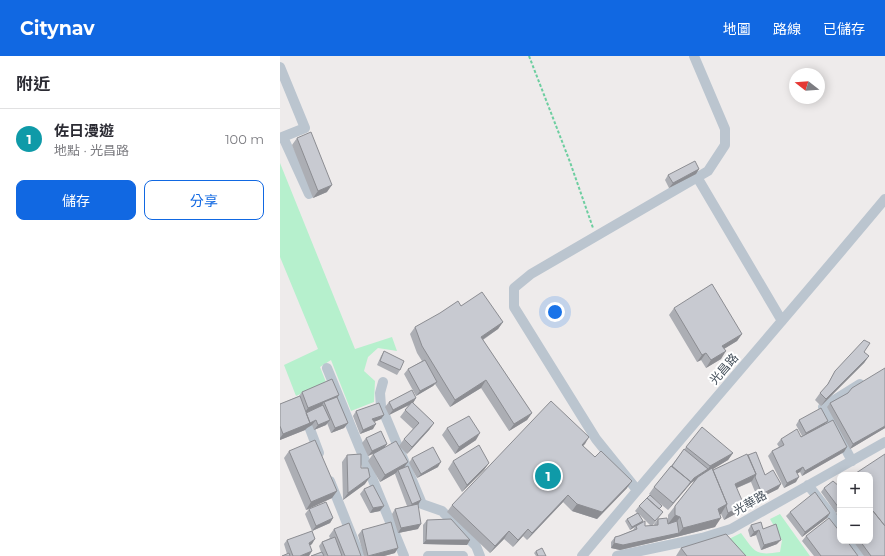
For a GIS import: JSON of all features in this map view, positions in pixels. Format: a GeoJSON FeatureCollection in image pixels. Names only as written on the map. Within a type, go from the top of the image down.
{"type":"FeatureCollection","features":[{"type":"Feature","properties":{"kind":"street"},"geometry":{"type":"LineString","coordinates":[[637,490],[596,439],[514,307],[514,288],[531,274],[708,171],[725,144],[726,129],[694,56]]}},
{"type":"Feature","properties":{"kind":"street"},"geometry":{"type":"LineString","coordinates":[[280,67],[305,128],[282,138],[308,194]]}},
{"type":"Feature","properties":{"kind":"street"},"geometry":{"type":"LineString","coordinates":[[697,177],[782,321]]}},
{"type":"Feature","properties":{"kind":"street","name":"光昌路"},"geometry":{"type":"LineString","coordinates":[[582,556],[885,199]]}},
{"type":"Feature","properties":{"kind":"street"},"geometry":{"type":"LineString","coordinates":[[326,368],[404,556]]}},
{"type":"Feature","properties":{"kind":"street"},"geometry":{"type":"LineString","coordinates":[[852,460],[823,407],[866,381]]}},
{"type":"Feature","properties":{"kind":"street"},"geometry":{"type":"LineString","coordinates":[[383,382],[380,393],[381,406],[422,504],[442,511],[476,546],[480,556]]}},
{"type":"Feature","properties":{"kind":"street"},"geometry":{"type":"LineString","coordinates":[[310,429],[360,556]]}},
{"type":"Feature","properties":{"kind":"street","name":"光華路"},"geometry":{"type":"LineString","coordinates":[[623,555],[658,552],[731,529],[885,442]]}},
{"type":"Feature","properties":{"kind":"street"},"geometry":{"type":"LineString","coordinates":[[808,485],[837,522]]}},
{"type":"Feature","properties":{"kind":"street"},"geometry":{"type":"LineString","coordinates":[[852,544],[861,556]]}},
{"type":"Feature","properties":{"kind":"street"},"geometry":{"type":"LineString","coordinates":[[428,556],[463,556]]}},
{"type":"Feature","properties":{"kind":"path"},"geometry":{"type":"LineString","coordinates":[[529,56],[570,162],[596,236]]}},
{"type":"Feature","properties":{"kind":"green space"},"geometry":{"type":"Polygon","coordinates":[[[280,163],[355,349],[392,337],[397,351],[378,348],[368,357],[364,371],[375,381],[374,402],[351,411],[331,360],[320,367],[326,382],[296,396],[284,365],[318,349],[280,257],[280,163]]]}},
{"type":"Feature","properties":{"kind":"green space"},"geometry":{"type":"Polygon","coordinates":[[[780,514],[810,556],[735,556],[723,542],[741,533],[749,545],[760,553],[780,552],[782,540],[770,519],[780,514]]]}},
{"type":"Feature","properties":{"kind":"building"},"geometry":{"type":"Polygon","coordinates":[[[311,132],[332,185],[318,191],[297,138],[311,132]]]}},
{"type":"Feature","properties":{"kind":"building"},"geometry":{"type":"Polygon","coordinates":[[[695,161],[699,169],[673,183],[668,175],[695,161]]]}},
{"type":"Feature","properties":{"kind":"building"},"geometry":{"type":"Polygon","coordinates":[[[712,284],[742,334],[722,346],[726,351],[711,360],[706,353],[702,355],[674,308],[712,284]]]}},
{"type":"Feature","properties":{"kind":"building"},"geometry":{"type":"Polygon","coordinates":[[[482,292],[503,322],[481,337],[532,413],[514,424],[486,380],[455,400],[422,346],[415,327],[458,301],[461,306],[482,292]]]}},
{"type":"Feature","properties":{"kind":"building"},"geometry":{"type":"Polygon","coordinates":[[[864,340],[870,343],[864,352],[869,356],[826,399],[820,393],[828,384],[835,371],[864,340]]]}},
{"type":"Feature","properties":{"kind":"building"},"geometry":{"type":"Polygon","coordinates":[[[384,351],[404,361],[400,370],[380,361],[384,351]]]}},
{"type":"Feature","properties":{"kind":"building"},"geometry":{"type":"Polygon","coordinates":[[[425,360],[437,382],[420,391],[408,369],[425,360]]]}},
{"type":"Feature","properties":{"kind":"building"},"geometry":{"type":"Polygon","coordinates":[[[885,368],[885,426],[853,444],[830,403],[848,393],[852,388],[885,368]]]}},
{"type":"Feature","properties":{"kind":"building"},"geometry":{"type":"Polygon","coordinates":[[[332,379],[339,395],[308,408],[302,392],[332,379]]]}},
{"type":"Feature","properties":{"kind":"building"},"geometry":{"type":"Polygon","coordinates":[[[412,390],[416,398],[393,410],[389,402],[412,390]]]}},
{"type":"Feature","properties":{"kind":"building"},"geometry":{"type":"Polygon","coordinates":[[[300,396],[310,423],[283,434],[280,426],[280,404],[300,396]]]}},
{"type":"Feature","properties":{"kind":"building"},"geometry":{"type":"Polygon","coordinates":[[[337,397],[348,423],[335,428],[324,402],[337,397]]]}},
{"type":"Feature","properties":{"kind":"building"},"geometry":{"type":"Polygon","coordinates":[[[551,401],[589,437],[582,445],[595,457],[601,451],[632,481],[602,512],[577,504],[568,495],[532,533],[528,529],[518,540],[509,531],[495,546],[452,505],[551,401]]]}},
{"type":"Feature","properties":{"kind":"building"},"geometry":{"type":"Polygon","coordinates":[[[412,402],[434,423],[412,447],[404,439],[419,423],[405,410],[412,402]]]}},
{"type":"Feature","properties":{"kind":"building"},"geometry":{"type":"Polygon","coordinates":[[[379,403],[384,415],[372,419],[376,424],[363,430],[356,411],[379,403]]]}},
{"type":"Feature","properties":{"kind":"building"},"geometry":{"type":"Polygon","coordinates":[[[323,405],[330,420],[318,425],[316,420],[310,423],[306,413],[323,405]]]}},
{"type":"Feature","properties":{"kind":"building"},"geometry":{"type":"Polygon","coordinates":[[[821,408],[828,421],[806,433],[799,420],[821,408]]]}},
{"type":"Feature","properties":{"kind":"building"},"geometry":{"type":"Polygon","coordinates":[[[469,416],[480,433],[459,447],[447,428],[469,416]]]}},
{"type":"Feature","properties":{"kind":"building"},"geometry":{"type":"Polygon","coordinates":[[[833,420],[847,447],[805,471],[803,467],[796,471],[799,477],[787,483],[772,451],[784,445],[781,439],[797,429],[801,437],[833,420]]]}},
{"type":"Feature","properties":{"kind":"building"},"geometry":{"type":"Polygon","coordinates":[[[702,427],[733,453],[710,466],[686,447],[702,427]]]}},
{"type":"Feature","properties":{"kind":"building"},"geometry":{"type":"Polygon","coordinates":[[[381,431],[387,444],[372,451],[366,438],[381,431]]]}},
{"type":"Feature","properties":{"kind":"building"},"geometry":{"type":"Polygon","coordinates":[[[315,440],[337,491],[311,502],[289,451],[315,440]]]}},
{"type":"Feature","properties":{"kind":"building"},"geometry":{"type":"Polygon","coordinates":[[[396,441],[408,462],[385,475],[373,454],[396,441]]]}},
{"type":"Feature","properties":{"kind":"building"},"geometry":{"type":"Polygon","coordinates":[[[479,445],[489,463],[467,485],[453,461],[479,445]]]}},
{"type":"Feature","properties":{"kind":"building"},"geometry":{"type":"Polygon","coordinates":[[[433,447],[441,462],[421,474],[412,458],[433,447]]]}},
{"type":"Feature","properties":{"kind":"building"},"geometry":{"type":"Polygon","coordinates":[[[684,449],[708,469],[694,478],[691,482],[672,466],[684,449]]]}},
{"type":"Feature","properties":{"kind":"building"},"geometry":{"type":"Polygon","coordinates":[[[756,452],[765,475],[773,470],[781,484],[762,494],[748,455],[756,452]]]}},
{"type":"Feature","properties":{"kind":"building"},"geometry":{"type":"Polygon","coordinates":[[[361,454],[361,468],[368,468],[370,477],[348,493],[347,455],[361,454]]]}},
{"type":"Feature","properties":{"kind":"building"},"geometry":{"type":"Polygon","coordinates":[[[747,454],[756,474],[735,484],[744,505],[728,513],[726,506],[727,504],[713,470],[747,454]]]}},
{"type":"Feature","properties":{"kind":"building"},"geometry":{"type":"Polygon","coordinates":[[[885,454],[885,526],[873,511],[873,472],[858,472],[885,454]]]}},
{"type":"Feature","properties":{"kind":"building"},"geometry":{"type":"Polygon","coordinates":[[[408,466],[421,500],[412,504],[398,470],[408,466]]]}},
{"type":"Feature","properties":{"kind":"building"},"geometry":{"type":"Polygon","coordinates":[[[671,466],[691,482],[673,503],[654,487],[671,466]]]}},
{"type":"Feature","properties":{"kind":"building"},"geometry":{"type":"Polygon","coordinates":[[[712,468],[727,504],[718,509],[721,518],[683,528],[680,517],[675,515],[675,506],[698,477],[712,468]]]}},
{"type":"Feature","properties":{"kind":"building"},"geometry":{"type":"Polygon","coordinates":[[[833,481],[837,484],[837,505],[824,488],[833,481]]]}},
{"type":"Feature","properties":{"kind":"building"},"geometry":{"type":"Polygon","coordinates":[[[373,485],[384,506],[373,508],[364,489],[373,485]]]}},
{"type":"Feature","properties":{"kind":"building"},"geometry":{"type":"Polygon","coordinates":[[[815,492],[830,513],[805,532],[790,512],[815,492]]]}},
{"type":"Feature","properties":{"kind":"building"},"geometry":{"type":"Polygon","coordinates":[[[650,495],[662,506],[659,509],[647,498],[650,495]]]}},
{"type":"Feature","properties":{"kind":"building"},"geometry":{"type":"Polygon","coordinates":[[[647,498],[663,512],[655,521],[639,506],[647,498]]]}},
{"type":"Feature","properties":{"kind":"building"},"geometry":{"type":"Polygon","coordinates":[[[326,502],[333,518],[316,526],[309,509],[326,502]]]}},
{"type":"Feature","properties":{"kind":"building"},"geometry":{"type":"Polygon","coordinates":[[[418,504],[421,524],[401,528],[395,509],[418,504]]]}},
{"type":"Feature","properties":{"kind":"building"},"geometry":{"type":"Polygon","coordinates":[[[873,511],[885,526],[885,556],[871,556],[862,544],[873,544],[873,511]]]}},
{"type":"Feature","properties":{"kind":"building"},"geometry":{"type":"Polygon","coordinates":[[[638,513],[643,521],[632,527],[627,519],[638,513]]]}},
{"type":"Feature","properties":{"kind":"building"},"geometry":{"type":"Polygon","coordinates":[[[667,518],[668,524],[677,521],[679,533],[623,545],[614,543],[615,537],[637,529],[636,526],[645,521],[645,526],[658,525],[658,519],[667,518]]]}},
{"type":"Feature","properties":{"kind":"building"},"geometry":{"type":"Polygon","coordinates":[[[829,518],[837,528],[837,544],[849,544],[858,556],[821,556],[806,536],[829,518]]]}},
{"type":"Feature","properties":{"kind":"building"},"geometry":{"type":"Polygon","coordinates":[[[451,519],[470,540],[426,540],[427,520],[451,519]]]}},
{"type":"Feature","properties":{"kind":"building"},"geometry":{"type":"Polygon","coordinates":[[[391,522],[398,548],[368,556],[362,530],[391,522]]]}},
{"type":"Feature","properties":{"kind":"building"},"geometry":{"type":"Polygon","coordinates":[[[761,522],[763,529],[776,524],[781,540],[764,545],[759,530],[754,532],[751,525],[761,522]]]}},
{"type":"Feature","properties":{"kind":"building"},"geometry":{"type":"Polygon","coordinates":[[[349,523],[361,556],[345,556],[334,529],[349,523]]]}},
{"type":"Feature","properties":{"kind":"building"},"geometry":{"type":"Polygon","coordinates":[[[312,531],[315,539],[309,543],[312,551],[300,556],[293,556],[287,540],[312,531]]]}},
{"type":"Feature","properties":{"kind":"building"},"geometry":{"type":"Polygon","coordinates":[[[726,534],[746,556],[687,556],[681,548],[726,534]]]}},
{"type":"Feature","properties":{"kind":"building"},"geometry":{"type":"Polygon","coordinates":[[[335,537],[342,556],[328,556],[322,542],[335,537]]]}},
{"type":"Feature","properties":{"kind":"building"},"geometry":{"type":"Polygon","coordinates":[[[542,548],[546,556],[538,556],[536,551],[542,548]]]}},
{"type":"Feature","properties":{"kind":"building"},"geometry":{"type":"Polygon","coordinates":[[[322,552],[324,556],[311,556],[322,552]]]}},
{"type":"Feature","properties":{"kind":"building"},"geometry":{"type":"Polygon","coordinates":[[[289,553],[290,556],[282,556],[289,553]]]}},
{"type":"Feature","properties":{"kind":"place","name":"佐日漫遊"},"geometry":{"type":"Point","coordinates":[548,476]}}]}
